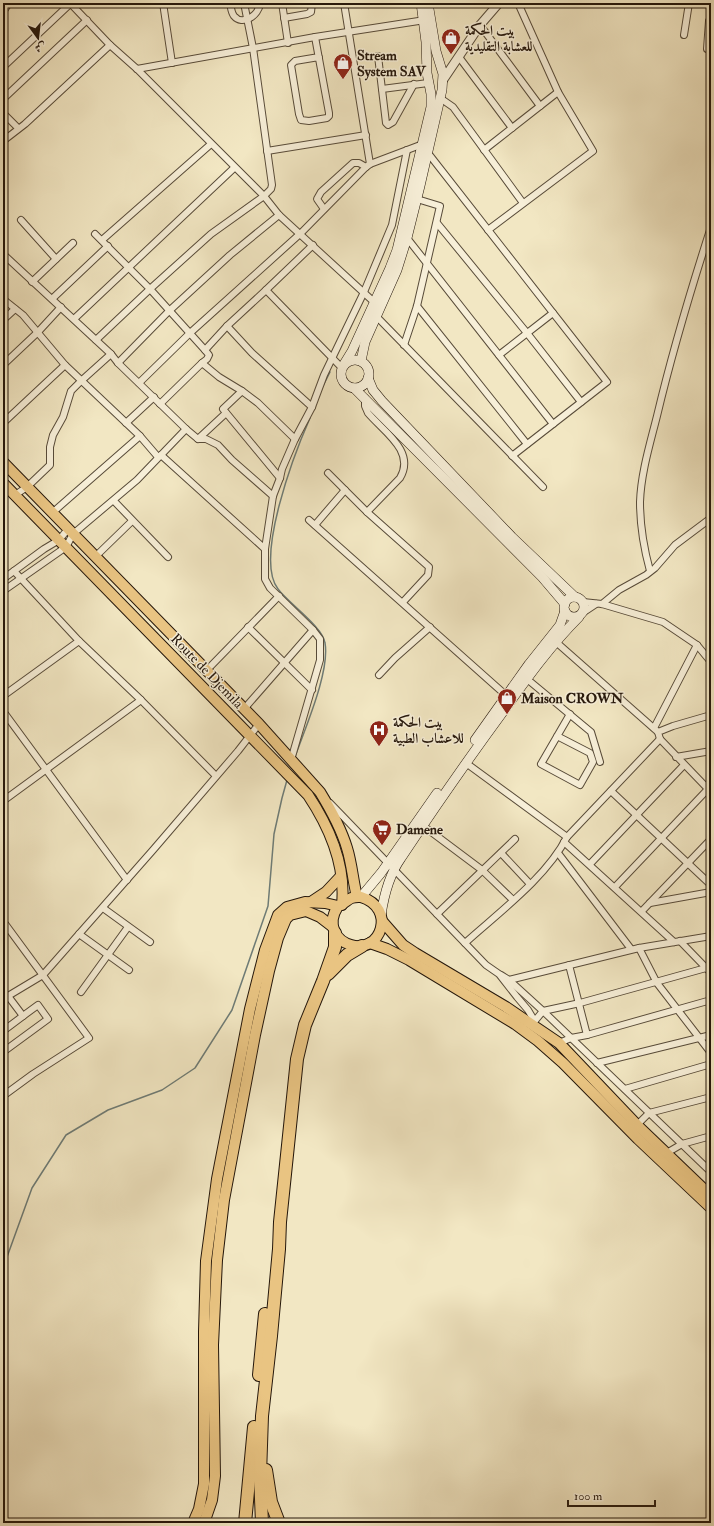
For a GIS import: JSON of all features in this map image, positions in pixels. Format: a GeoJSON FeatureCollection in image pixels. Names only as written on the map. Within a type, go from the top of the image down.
{"type":"FeatureCollection","features":[{"type":"Feature","properties":{"kind":"highway"},"geometry":{"type":"LineString","coordinates":[[262,1523],[260,1474],[262,1416],[297,1059],[305,1025],[335,947],[334,930]]}},
{"type":"Feature","properties":{"kind":"highway"},"geometry":{"type":"LineString","coordinates":[[323,981],[335,965],[347,954],[366,945]]}},
{"type":"Feature","properties":{"kind":"highway"},"geometry":{"type":"LineString","coordinates":[[245,1523],[272,1255],[280,1222]]}},
{"type":"Feature","properties":{"kind":"highway"},"geometry":{"type":"LineString","coordinates":[[266,1383],[266,1468],[271,1502],[279,1523]]}},
{"type":"Feature","properties":{"kind":"highway"},"geometry":{"type":"LineString","coordinates":[[253,1433],[256,1523]]}},
{"type":"Feature","properties":{"kind":"main road"},"geometry":{"type":"LineString","coordinates":[[361,361],[363,348],[397,270],[423,144],[435,107],[440,98],[443,80],[441,68],[421,3]]}},
{"type":"Feature","properties":{"kind":"main road"},"geometry":{"type":"LineString","coordinates":[[428,3],[427,70],[428,82],[435,107],[428,153],[417,199],[406,232],[352,351],[343,366],[341,373],[343,382],[354,388],[365,398],[542,577],[565,607],[569,616],[572,617],[581,614]]}},
{"type":"Feature","properties":{"kind":"main road"},"geometry":{"type":"LineString","coordinates":[[427,70],[434,67],[441,68]]}},
{"type":"Feature","properties":{"kind":"main road"},"geometry":{"type":"LineString","coordinates":[[428,82],[438,82],[443,80]]}},
{"type":"Feature","properties":{"kind":"main road"},"geometry":{"type":"LineString","coordinates":[[334,930],[333,916],[340,906],[347,899],[359,897],[391,866],[422,826],[509,698],[527,679],[556,642],[585,609],[584,602],[580,598],[575,597],[512,536],[387,406],[373,390],[368,378],[368,368],[361,361],[351,360],[343,366]]}},
{"type":"Feature","properties":{"kind":"main road"},"geometry":{"type":"LineString","coordinates":[[354,388],[360,386],[368,378]]}},
{"type":"Feature","properties":{"kind":"main road"},"geometry":{"type":"LineString","coordinates":[[3,462],[259,724],[320,792],[341,832],[347,849],[359,897]]}},
{"type":"Feature","properties":{"kind":"main road","name":"Route de Djemila"},"geometry":{"type":"LineString","coordinates":[[3,483],[308,795],[320,814],[334,845],[341,876],[342,891],[340,906]]}},
{"type":"Feature","properties":{"kind":"main road"},"geometry":{"type":"LineString","coordinates":[[366,945],[379,934],[384,896],[391,866],[560,625],[569,599],[575,597]]}},
{"type":"Feature","properties":{"kind":"main road"},"geometry":{"type":"LineString","coordinates":[[311,902],[326,892],[341,876]]}},
{"type":"Feature","properties":{"kind":"main road"},"geometry":{"type":"LineString","coordinates":[[359,897],[374,903],[382,918],[403,945],[414,953],[533,1022],[559,1043],[623,1116],[711,1208]]}},
{"type":"Feature","properties":{"kind":"main road"},"geometry":{"type":"LineString","coordinates":[[193,1523],[199,1509],[204,1484],[204,1332],[206,1261],[217,1179],[230,1104],[259,968],[273,926],[278,915],[287,906],[311,902],[340,906]]}},
{"type":"Feature","properties":{"kind":"main road"},"geometry":{"type":"LineString","coordinates":[[204,1523],[212,1500],[215,1476],[213,1345],[217,1260],[224,1200],[255,1035],[269,971],[278,938],[286,919],[290,915],[306,912],[320,917],[334,930],[340,940],[346,944],[354,946],[366,945],[388,949],[409,960],[526,1033],[563,1063],[623,1116],[637,1125],[662,1156],[711,1196]]}},
{"type":"Feature","properties":{"kind":"street"},"geometry":{"type":"LineString","coordinates":[[3,12],[10,3]]}},
{"type":"Feature","properties":{"kind":"street"},"geometry":{"type":"LineString","coordinates":[[3,67],[70,3],[110,45],[137,69],[234,168],[264,196],[279,214],[374,302]]}},
{"type":"Feature","properties":{"kind":"street"},"geometry":{"type":"LineString","coordinates":[[162,3],[172,63]]}},
{"type":"Feature","properties":{"kind":"street"},"geometry":{"type":"LineString","coordinates":[[230,3],[234,16],[246,20],[256,14],[259,10],[260,3]]}},
{"type":"Feature","properties":{"kind":"street"},"geometry":{"type":"LineString","coordinates":[[96,340],[150,289],[212,234],[264,196],[271,189],[272,185],[268,151],[253,48],[246,20],[244,3]]}},
{"type":"Feature","properties":{"kind":"street"},"geometry":{"type":"LineString","coordinates":[[282,3],[288,43]]}},
{"type":"Feature","properties":{"kind":"street"},"geometry":{"type":"LineString","coordinates":[[284,18],[311,12],[312,3]]}},
{"type":"Feature","properties":{"kind":"street"},"geometry":{"type":"LineString","coordinates":[[344,3],[366,135],[368,165]]}},
{"type":"Feature","properties":{"kind":"street"},"geometry":{"type":"LineString","coordinates":[[443,80],[480,25],[499,3]]}},
{"type":"Feature","properties":{"kind":"street"},"geometry":{"type":"LineString","coordinates":[[488,230],[593,151],[558,92],[518,3]]}},
{"type":"Feature","properties":{"kind":"street"},"geometry":{"type":"LineString","coordinates":[[684,35],[689,3]]}},
{"type":"Feature","properties":{"kind":"street"},"geometry":{"type":"LineString","coordinates":[[137,69],[315,37],[349,33],[427,19]]}},
{"type":"Feature","properties":{"kind":"street"},"geometry":{"type":"LineString","coordinates":[[3,99],[87,20]]}},
{"type":"Feature","properties":{"kind":"street"},"geometry":{"type":"LineString","coordinates":[[711,21],[709,21],[707,50],[711,50]]}},
{"type":"Feature","properties":{"kind":"street"},"geometry":{"type":"LineString","coordinates":[[480,25],[540,106]]}},
{"type":"Feature","properties":{"kind":"street"},"geometry":{"type":"LineString","coordinates":[[315,37],[319,58],[329,116],[327,118],[309,121],[302,120],[299,114],[291,66],[295,61],[319,58]]}},
{"type":"Feature","properties":{"kind":"street"},"geometry":{"type":"LineString","coordinates":[[3,141],[25,124],[110,45]]}},
{"type":"Feature","properties":{"kind":"street"},"geometry":{"type":"LineString","coordinates":[[378,56],[386,122],[390,125],[414,84]]}},
{"type":"Feature","properties":{"kind":"street"},"geometry":{"type":"LineString","coordinates":[[459,57],[512,128]]}},
{"type":"Feature","properties":{"kind":"street"},"geometry":{"type":"LineString","coordinates":[[382,89],[428,82]]}},
{"type":"Feature","properties":{"kind":"street"},"geometry":{"type":"LineString","coordinates":[[484,150],[558,92]]}},
{"type":"Feature","properties":{"kind":"street"},"geometry":{"type":"LineString","coordinates":[[440,98],[453,107],[523,203]]}},
{"type":"Feature","properties":{"kind":"street"},"geometry":{"type":"LineString","coordinates":[[3,114],[18,128]]}},
{"type":"Feature","properties":{"kind":"street"},"geometry":{"type":"LineString","coordinates":[[268,151],[366,135]]}},
{"type":"Feature","properties":{"kind":"street"},"geometry":{"type":"LineString","coordinates":[[102,240],[211,144]]}},
{"type":"Feature","properties":{"kind":"street"},"geometry":{"type":"LineString","coordinates":[[139,383],[190,333],[301,233],[368,165],[423,144]]}},
{"type":"Feature","properties":{"kind":"street"},"geometry":{"type":"LineString","coordinates":[[291,760],[312,690],[320,660],[321,648],[320,639],[313,630],[270,588],[265,579],[265,549],[273,496],[282,469],[295,439],[312,407],[324,375],[364,292],[392,225],[407,150]]}},
{"type":"Feature","properties":{"kind":"street"},"geometry":{"type":"LineString","coordinates":[[428,153],[607,382],[512,456]]}},
{"type":"Feature","properties":{"kind":"street"},"geometry":{"type":"LineString","coordinates":[[324,209],[317,199],[321,192],[353,163],[368,165]]}},
{"type":"Feature","properties":{"kind":"street"},"geometry":{"type":"LineString","coordinates":[[74,319],[234,168]]}},
{"type":"Feature","properties":{"kind":"street"},"geometry":{"type":"LineString","coordinates":[[404,345],[417,306],[440,206],[417,199]]}},
{"type":"Feature","properties":{"kind":"street"},"geometry":{"type":"LineString","coordinates":[[118,363],[169,311],[230,255],[279,214]]}},
{"type":"Feature","properties":{"kind":"street"},"geometry":{"type":"LineString","coordinates":[[21,220],[56,259]]}},
{"type":"Feature","properties":{"kind":"street"},"geometry":{"type":"LineString","coordinates":[[437,223],[581,402]]}},
{"type":"Feature","properties":{"kind":"street"},"geometry":{"type":"LineString","coordinates":[[392,225],[406,232],[427,264],[553,424]]}},
{"type":"Feature","properties":{"kind":"street"},"geometry":{"type":"LineString","coordinates":[[650,571],[646,557],[641,519],[640,502],[642,481],[663,390],[711,227]]}},
{"type":"Feature","properties":{"kind":"street"},"geometry":{"type":"LineString","coordinates":[[95,234],[150,289],[208,355],[207,359],[160,404]]}},
{"type":"Feature","properties":{"kind":"street"},"geometry":{"type":"LineString","coordinates":[[32,282],[73,243]]}},
{"type":"Feature","properties":{"kind":"street"},"geometry":{"type":"LineString","coordinates":[[205,350],[227,326],[313,245]]}},
{"type":"Feature","properties":{"kind":"street"},"geometry":{"type":"LineString","coordinates":[[53,298],[108,246]]}},
{"type":"Feature","properties":{"kind":"street"},"geometry":{"type":"LineString","coordinates":[[3,254],[32,282],[53,298],[186,429],[198,439],[206,439],[218,445],[232,460],[273,496]]}},
{"type":"Feature","properties":{"kind":"street"},"geometry":{"type":"LineString","coordinates":[[266,290],[333,358],[343,366]]}},
{"type":"Feature","properties":{"kind":"street"},"geometry":{"type":"LineString","coordinates":[[3,299],[23,315],[65,365],[159,456],[265,549]]}},
{"type":"Feature","properties":{"kind":"street"},"geometry":{"type":"LineString","coordinates":[[417,306],[527,444]]}},
{"type":"Feature","properties":{"kind":"street"},"geometry":{"type":"LineString","coordinates":[[3,365],[62,307]]}},
{"type":"Feature","properties":{"kind":"street"},"geometry":{"type":"LineString","coordinates":[[3,320],[15,309]]}},
{"type":"Feature","properties":{"kind":"street"},"geometry":{"type":"LineString","coordinates":[[499,355],[553,313]]}},
{"type":"Feature","properties":{"kind":"street"},"geometry":{"type":"LineString","coordinates":[[376,316],[543,487]]}},
{"type":"Feature","properties":{"kind":"street"},"geometry":{"type":"LineString","coordinates":[[227,326],[252,353],[312,407]]}},
{"type":"Feature","properties":{"kind":"street"},"geometry":{"type":"LineString","coordinates":[[15,495],[27,487],[50,465],[50,447],[53,435],[63,418],[71,391],[111,354]]}},
{"type":"Feature","properties":{"kind":"street"},"geometry":{"type":"LineString","coordinates":[[202,363],[219,377],[242,390],[258,403],[295,439]]}},
{"type":"Feature","properties":{"kind":"street"},"geometry":{"type":"LineString","coordinates":[[3,423],[65,365]]}},
{"type":"Feature","properties":{"kind":"street"},"geometry":{"type":"LineString","coordinates":[[242,390],[223,407],[223,409],[280,478]]}},
{"type":"Feature","properties":{"kind":"street"},"geometry":{"type":"LineString","coordinates":[[126,423],[154,397]]}},
{"type":"Feature","properties":{"kind":"street"},"geometry":{"type":"LineString","coordinates":[[365,398],[365,406],[368,413],[400,448],[405,458],[403,473],[400,478],[367,512]]}},
{"type":"Feature","properties":{"kind":"street"},"geometry":{"type":"LineString","coordinates":[[198,439],[226,413]]}},
{"type":"Feature","properties":{"kind":"street"},"geometry":{"type":"LineString","coordinates":[[3,591],[62,544],[70,531],[114,501],[137,480],[186,429]]}},
{"type":"Feature","properties":{"kind":"street"},"geometry":{"type":"LineString","coordinates":[[52,512],[140,436]]}},
{"type":"Feature","properties":{"kind":"street"},"geometry":{"type":"LineString","coordinates":[[328,473],[367,512],[429,567],[428,575],[403,602]]}},
{"type":"Feature","properties":{"kind":"street"},"geometry":{"type":"LineString","coordinates":[[315,525],[345,490]]}},
{"type":"Feature","properties":{"kind":"street"},"geometry":{"type":"LineString","coordinates":[[114,501],[168,557]]}},
{"type":"Feature","properties":{"kind":"street"},"geometry":{"type":"LineString","coordinates":[[581,614],[599,604],[612,594],[636,582],[655,568],[675,545],[711,518]]}},
{"type":"Feature","properties":{"kind":"street"},"geometry":{"type":"LineString","coordinates":[[309,520],[403,602],[509,698]]}},
{"type":"Feature","properties":{"kind":"street"},"geometry":{"type":"LineString","coordinates":[[95,557],[132,521]]}},
{"type":"Feature","properties":{"kind":"street"},"geometry":{"type":"LineString","coordinates":[[3,580],[44,549],[62,544],[70,531]]}},
{"type":"Feature","properties":{"kind":"street"},"geometry":{"type":"LineString","coordinates":[[14,571],[79,641],[141,700],[216,776]]}},
{"type":"Feature","properties":{"kind":"street"},"geometry":{"type":"LineString","coordinates":[[206,671],[279,596]]}},
{"type":"Feature","properties":{"kind":"street"},"geometry":{"type":"LineString","coordinates":[[584,602],[599,604],[663,622],[697,645],[711,662]]}},
{"type":"Feature","properties":{"kind":"street"},"geometry":{"type":"LineString","coordinates":[[248,627],[312,690]]}},
{"type":"Feature","properties":{"kind":"street"},"geometry":{"type":"LineString","coordinates":[[379,675],[430,627]]}},
{"type":"Feature","properties":{"kind":"street"},"geometry":{"type":"LineString","coordinates":[[244,709],[313,630]]}},
{"type":"Feature","properties":{"kind":"street"},"geometry":{"type":"LineString","coordinates":[[3,696],[79,641]]}},
{"type":"Feature","properties":{"kind":"street"},"geometry":{"type":"LineString","coordinates":[[556,642],[658,733],[676,757],[710,790],[615,887]]}},
{"type":"Feature","properties":{"kind":"street"},"geometry":{"type":"LineString","coordinates":[[465,943],[530,884],[558,853],[566,840],[611,790],[658,733],[697,645]]}},
{"type":"Feature","properties":{"kind":"street"},"geometry":{"type":"LineString","coordinates":[[527,679],[591,732],[600,762]]}},
{"type":"Feature","properties":{"kind":"street"},"geometry":{"type":"LineString","coordinates":[[3,801],[141,700]]}},
{"type":"Feature","properties":{"kind":"street"},"geometry":{"type":"LineString","coordinates":[[3,711],[127,880]]}},
{"type":"Feature","properties":{"kind":"street"},"geometry":{"type":"LineString","coordinates":[[557,736],[590,753],[593,762],[580,786],[541,764],[557,736],[570,714]]}},
{"type":"Feature","properties":{"kind":"street"},"geometry":{"type":"LineString","coordinates":[[658,733],[673,726],[711,715]]}},
{"type":"Feature","properties":{"kind":"street"},"geometry":{"type":"LineString","coordinates":[[23,1016],[6,997],[43,975],[103,908],[259,724]]}},
{"type":"Feature","properties":{"kind":"street"},"geometry":{"type":"LineString","coordinates":[[676,757],[711,751]]}},
{"type":"Feature","properties":{"kind":"street"},"geometry":{"type":"LineString","coordinates":[[466,763],[566,840],[590,864],[642,912],[677,941],[711,974]]}},
{"type":"Feature","properties":{"kind":"street"},"geometry":{"type":"LineString","coordinates":[[590,864],[684,765]]}},
{"type":"Feature","properties":{"kind":"street"},"geometry":{"type":"LineString","coordinates":[[611,790],[711,885]]}},
{"type":"Feature","properties":{"kind":"street"},"geometry":{"type":"LineString","coordinates":[[320,792],[486,965],[509,980],[543,1011],[711,1172]]}},
{"type":"Feature","properties":{"kind":"street"},"geometry":{"type":"LineString","coordinates":[[422,826],[482,870],[513,900]]}},
{"type":"Feature","properties":{"kind":"street"},"geometry":{"type":"LineString","coordinates":[[437,914],[515,839]]}},
{"type":"Feature","properties":{"kind":"street"},"geometry":{"type":"LineString","coordinates":[[642,912],[711,839]]}},
{"type":"Feature","properties":{"kind":"street"},"geometry":{"type":"LineString","coordinates":[[501,853],[530,884]]}},
{"type":"Feature","properties":{"kind":"street"},"geometry":{"type":"LineString","coordinates":[[558,853],[631,949]]}},
{"type":"Feature","properties":{"kind":"street"},"geometry":{"type":"LineString","coordinates":[[650,903],[711,892]]}},
{"type":"Feature","properties":{"kind":"street"},"geometry":{"type":"LineString","coordinates":[[103,908],[128,928],[150,942]]}},
{"type":"Feature","properties":{"kind":"street"},"geometry":{"type":"LineString","coordinates":[[3,921],[89,1038],[33,1074],[3,1096]]}},
{"type":"Feature","properties":{"kind":"street"},"geometry":{"type":"LineString","coordinates":[[80,992],[128,928]]}},
{"type":"Feature","properties":{"kind":"street"},"geometry":{"type":"LineString","coordinates":[[79,934],[129,970]]}},
{"type":"Feature","properties":{"kind":"street"},"geometry":{"type":"LineString","coordinates":[[509,980],[631,949],[711,936]]}},
{"type":"Feature","properties":{"kind":"street"},"geometry":{"type":"LineString","coordinates":[[639,948],[657,983],[711,1053]]}},
{"type":"Feature","properties":{"kind":"street"},"geometry":{"type":"LineString","coordinates":[[569,965],[587,1035]]}},
{"type":"Feature","properties":{"kind":"street"},"geometry":{"type":"LineString","coordinates":[[526,1033],[543,1011],[657,983],[706,968]]}},
{"type":"Feature","properties":{"kind":"street"},"geometry":{"type":"LineString","coordinates":[[499,974],[528,1010],[533,1022]]}},
{"type":"Feature","properties":{"kind":"street"},"geometry":{"type":"LineString","coordinates":[[559,1043],[571,1038],[587,1035],[711,1000]]}},
{"type":"Feature","properties":{"kind":"street"},"geometry":{"type":"LineString","coordinates":[[3,1031],[38,1005],[48,1019],[3,1052]]}},
{"type":"Feature","properties":{"kind":"street"},"geometry":{"type":"LineString","coordinates":[[597,1063],[711,1035]]}},
{"type":"Feature","properties":{"kind":"street"},"geometry":{"type":"LineString","coordinates":[[625,1089],[711,1064]]}},
{"type":"Feature","properties":{"kind":"street"},"geometry":{"type":"LineString","coordinates":[[637,1125],[650,1113],[711,1097]]}},
{"type":"Feature","properties":{"kind":"street"},"geometry":{"type":"LineString","coordinates":[[662,1156],[682,1144],[711,1136]]}},
{"type":"Feature","properties":{"kind":"waterway"},"geometry":{"type":"LineString","coordinates":[[321,390],[330,372]]}},
{"type":"Feature","properties":{"kind":"waterway"},"geometry":{"type":"LineString","coordinates":[[295,757],[316,700],[324,669],[326,655],[325,643],[323,637],[312,623],[278,589],[272,574],[271,554],[279,505],[295,455],[310,418]]}},
{"type":"Feature","properties":{"kind":"waterway"},"geometry":{"type":"LineString","coordinates":[[3,1268],[32,1188],[66,1135],[108,1110],[162,1090],[195,1068],[232,1010],[268,906],[274,834],[287,780]]}},
{"type":"Feature","properties":{"kind":"place","name":"بيت الحكمة للعشابة التقليدية"},"geometry":{"type":"Point","coordinates":[451,55]}},
{"type":"Feature","properties":{"kind":"place","name":"Stream System SAV"},"geometry":{"type":"Point","coordinates":[343,80]}},
{"type":"Feature","properties":{"kind":"place","name":"Maison CROWN"},"geometry":{"type":"Point","coordinates":[507,715]}},
{"type":"Feature","properties":{"kind":"place","name":"بيت الحكمة للاعشاب الطبية"},"geometry":{"type":"Point","coordinates":[379,747]}},
{"type":"Feature","properties":{"kind":"place","name":"Damene"},"geometry":{"type":"Point","coordinates":[382,846]}}]}
